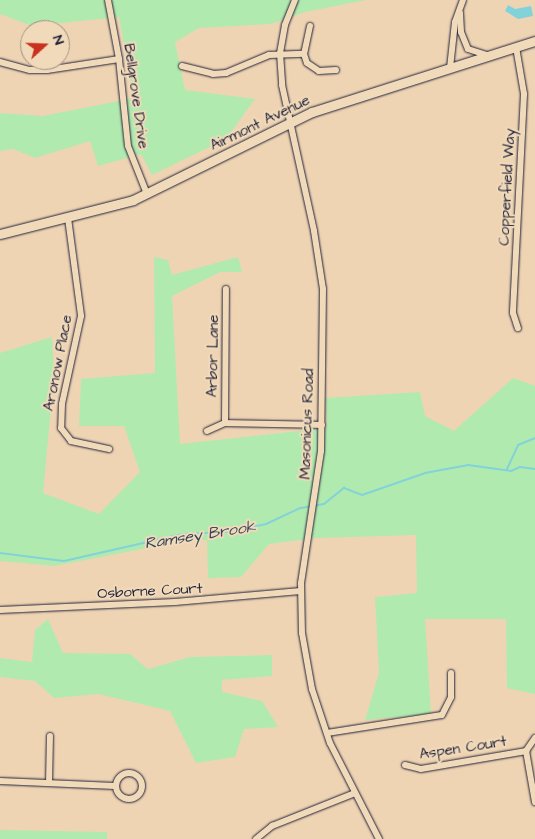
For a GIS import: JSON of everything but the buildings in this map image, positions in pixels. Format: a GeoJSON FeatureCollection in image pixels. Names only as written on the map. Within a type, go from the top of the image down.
{"type":"FeatureCollection","features":[{"type":"Feature","properties":{"kind":"street","name":"Bellgrove Drive"},"geometry":{"type":"LineString","coordinates":[[108,0],[119,59],[128,146],[147,194]]}},
{"type":"Feature","properties":{"kind":"street","name":"Masonicus Road"},"geometry":{"type":"LineString","coordinates":[[295,0],[285,25],[280,53],[289,121],[322,276],[322,425],[315,502],[301,591],[302,633],[307,668],[327,733],[379,839]]}},
{"type":"Feature","properties":{"kind":"street"},"geometry":{"type":"LineString","coordinates":[[450,68],[454,22],[463,0]]}},
{"type":"Feature","properties":{"kind":"street"},"geometry":{"type":"LineString","coordinates":[[460,8],[461,32],[468,49],[488,55]]}},
{"type":"Feature","properties":{"kind":"street"},"geometry":{"type":"LineString","coordinates":[[310,26],[304,54],[313,68],[336,70]]}},
{"type":"Feature","properties":{"kind":"street","name":"Airmont Avenue"},"geometry":{"type":"LineString","coordinates":[[0,234],[68,218],[147,194],[289,121],[535,41]]}},
{"type":"Feature","properties":{"kind":"street","name":"Copperfield Way"},"geometry":{"type":"LineString","coordinates":[[516,46],[524,94],[513,313],[518,328]]}},
{"type":"Feature","properties":{"kind":"street"},"geometry":{"type":"LineString","coordinates":[[182,66],[213,74],[226,74],[258,58],[280,53],[304,54]]}},
{"type":"Feature","properties":{"kind":"street"},"geometry":{"type":"LineString","coordinates":[[0,62],[30,70],[47,70],[119,59]]}},
{"type":"Feature","properties":{"kind":"street","name":"Aronow Place"},"geometry":{"type":"LineString","coordinates":[[68,218],[81,316],[79,338],[62,404],[61,428],[71,441],[109,449]]}},
{"type":"Feature","properties":{"kind":"street","name":"Arbor Lane"},"geometry":{"type":"LineString","coordinates":[[224,423],[226,289]]}},
{"type":"Feature","properties":{"kind":"street"},"geometry":{"type":"LineString","coordinates":[[207,432],[224,423],[322,425]]}},
{"type":"Feature","properties":{"kind":"street","name":"Osborne Court"},"geometry":{"type":"LineString","coordinates":[[0,610],[166,603],[301,591]]}},
{"type":"Feature","properties":{"kind":"street"},"geometry":{"type":"LineString","coordinates":[[327,733],[442,715],[451,697],[451,673]]}},
{"type":"Feature","properties":{"kind":"street"},"geometry":{"type":"LineString","coordinates":[[48,783],[50,736]]}},
{"type":"Feature","properties":{"kind":"street","name":"Aspen Court"},"geometry":{"type":"LineString","coordinates":[[535,738],[526,751],[535,802]]}},
{"type":"Feature","properties":{"kind":"street","name":"Aspen Court"},"geometry":{"type":"LineString","coordinates":[[405,765],[421,769],[526,751]]}},
{"type":"Feature","properties":{"kind":"street"},"geometry":{"type":"LineString","coordinates":[[131,773],[136,775],[142,786],[137,797],[127,800],[120,797],[115,786],[118,777],[131,773]]}},
{"type":"Feature","properties":{"kind":"street"},"geometry":{"type":"LineString","coordinates":[[0,781],[115,786]]}},
{"type":"Feature","properties":{"kind":"street"},"geometry":{"type":"LineString","coordinates":[[256,839],[272,826],[355,793]]}},
{"type":"Feature","properties":{"kind":"green space"},"geometry":{"type":"Polygon","coordinates":[[[0,0],[366,0],[305,12],[271,24],[199,28],[175,42],[185,90],[255,99],[226,139],[152,175],[141,154],[98,166],[90,141],[35,158],[13,149],[0,151],[0,113],[43,116],[134,98],[119,17],[70,22],[70,20],[20,22],[0,14],[0,0]]]}},
{"type":"Feature","properties":{"kind":"green space"},"geometry":{"type":"Polygon","coordinates":[[[154,257],[168,260],[172,275],[238,257],[242,272],[220,272],[172,296],[180,444],[327,428],[326,398],[420,392],[425,416],[454,431],[513,378],[535,386],[535,694],[507,688],[506,619],[425,619],[431,714],[365,720],[379,673],[375,597],[417,593],[416,535],[316,538],[269,544],[241,577],[208,578],[207,540],[189,540],[54,566],[0,561],[0,353],[52,337],[54,376],[43,493],[99,514],[140,472],[124,426],[79,426],[81,379],[155,373],[154,257]]]}},
{"type":"Feature","properties":{"kind":"green space"},"geometry":{"type":"Polygon","coordinates":[[[48,619],[63,653],[130,654],[148,669],[190,657],[272,655],[272,676],[222,680],[222,692],[262,701],[278,727],[244,729],[235,757],[196,763],[170,711],[99,694],[54,698],[35,681],[0,677],[0,658],[32,662],[35,630],[48,619]]]}},
{"type":"Feature","properties":{"kind":"green space"},"geometry":{"type":"Polygon","coordinates":[[[0,830],[107,832],[107,839],[0,839],[0,830]]]}},
{"type":"Feature","properties":{"kind":"water"},"geometry":{"type":"Polygon","coordinates":[[[508,5],[515,9],[531,6],[533,16],[518,19],[505,11],[508,5]]]}},
{"type":"Feature","properties":{"kind":"waterway"},"geometry":{"type":"LineString","coordinates":[[507,469],[518,445],[535,438]]}},
{"type":"Feature","properties":{"kind":"waterway","name":"Ramsey Brook"},"geometry":{"type":"LineString","coordinates":[[0,553],[64,561],[183,534],[226,532],[266,524],[301,508],[324,504],[344,488],[362,495],[425,473],[468,465],[511,471],[520,467],[535,469]]}}]}
